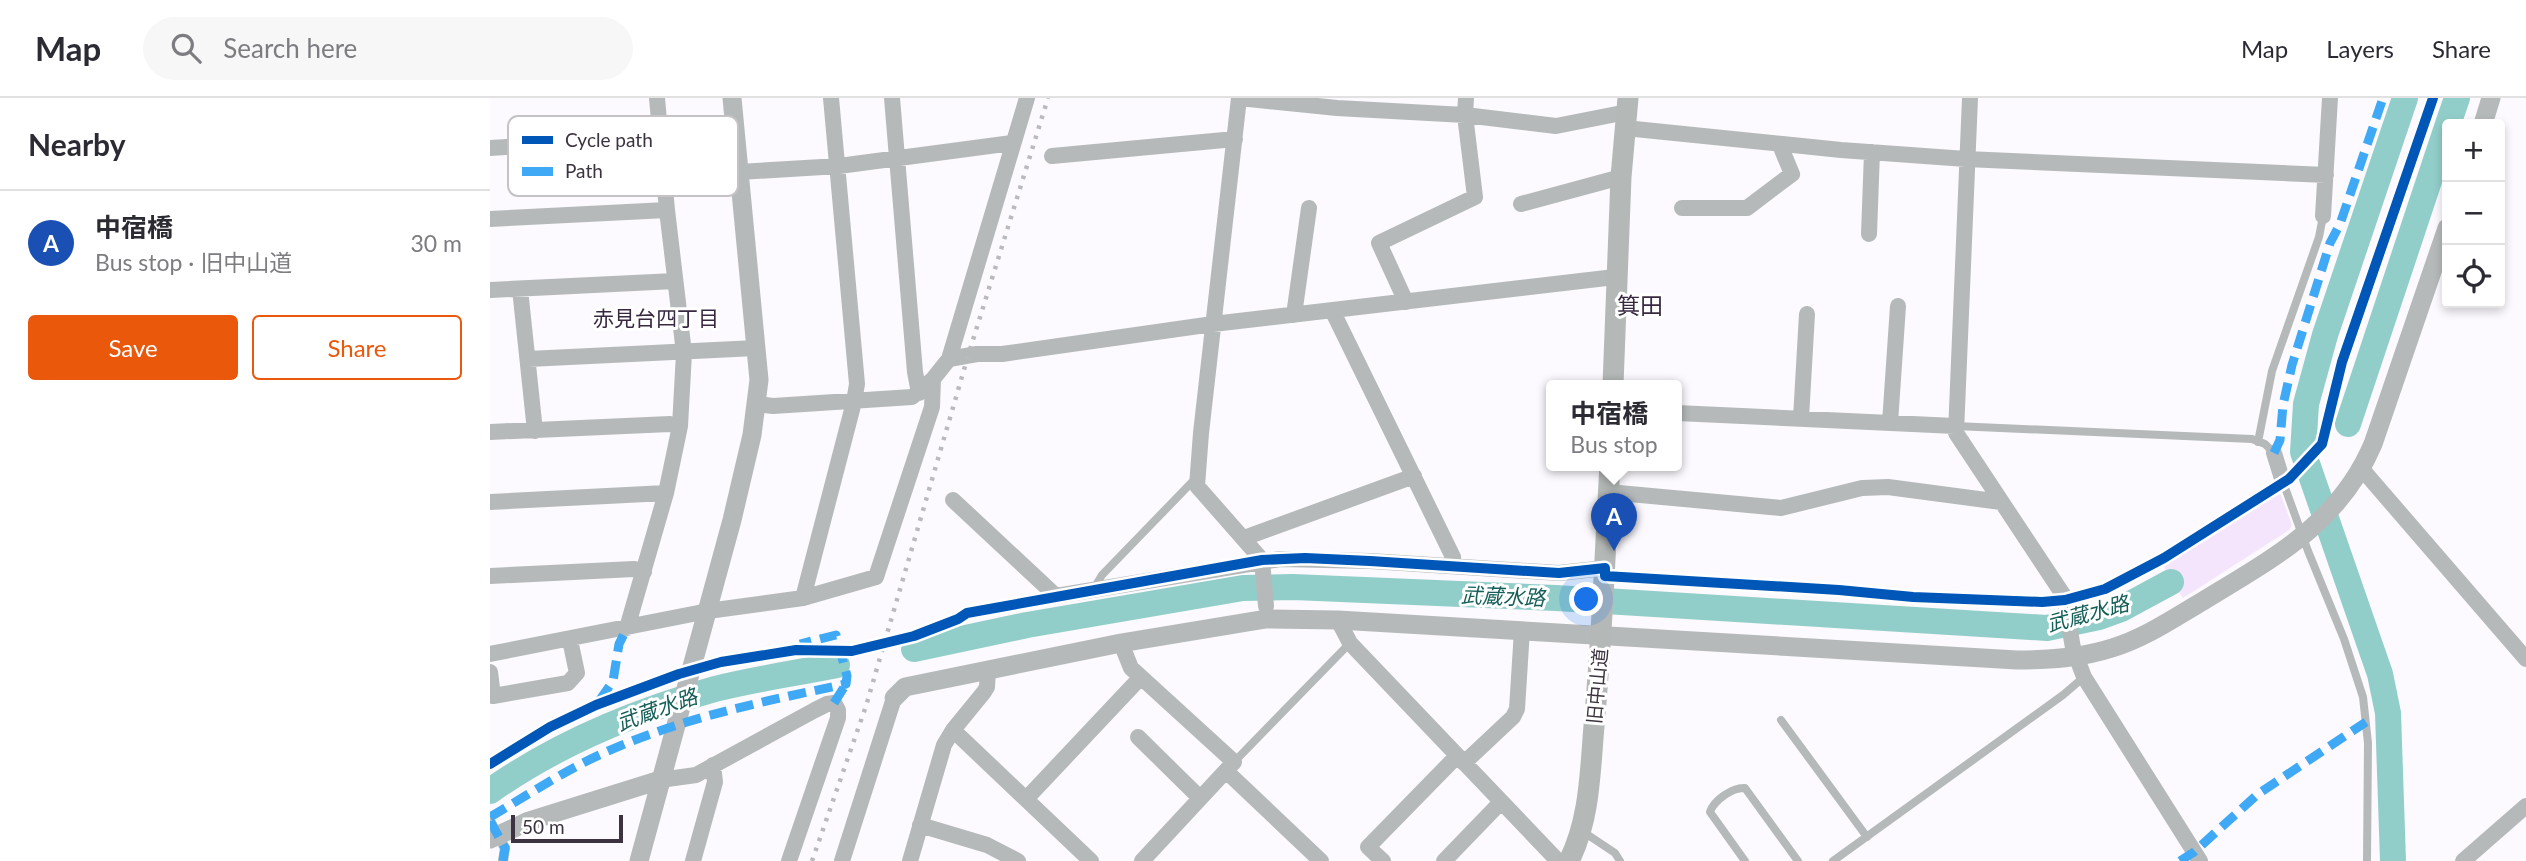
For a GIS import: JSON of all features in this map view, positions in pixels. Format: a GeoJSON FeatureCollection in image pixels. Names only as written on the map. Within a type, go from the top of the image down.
{"type":"FeatureCollection","features":[{"type":"Feature","properties":{"kind":"main road"},"geometry":{"type":"LineString","coordinates":[[1613,380],[1620,177],[1627,113]]}},
{"type":"Feature","properties":{"kind":"main road","name":"旧中山道"},"geometry":{"type":"LineString","coordinates":[[1569,861],[1582,831],[1587,807],[1602,631],[1610,471]]}},
{"type":"Feature","properties":{"kind":"street"},"geometry":{"type":"LineString","coordinates":[[657,98],[659,116]]}},
{"type":"Feature","properties":{"kind":"street"},"geometry":{"type":"LineString","coordinates":[[732,98],[734,116]]}},
{"type":"Feature","properties":{"kind":"street"},"geometry":{"type":"LineString","coordinates":[[803,597],[857,384],[831,98]]}},
{"type":"Feature","properties":{"kind":"street"},"geometry":{"type":"LineString","coordinates":[[892,98],[919,393]]}},
{"type":"Feature","properties":{"kind":"street"},"geometry":{"type":"LineString","coordinates":[[757,404],[772,406],[912,397],[933,379],[949,359],[1027,98]]}},
{"type":"Feature","properties":{"kind":"street"},"geometry":{"type":"LineString","coordinates":[[1266,612],[1263,566],[1244,538],[1197,486],[1239,98],[1337,103],[1556,126],[1627,113],[1780,145],[1966,159],[2326,175]]}},
{"type":"Feature","properties":{"kind":"street"},"geometry":{"type":"LineString","coordinates":[[1406,302],[1379,243],[1475,197],[1465,115],[1466,98]]}},
{"type":"Feature","properties":{"kind":"street"},"geometry":{"type":"LineString","coordinates":[[1970,98],[1956,433],[2064,596],[2074,651],[2084,677],[2200,861]]}},
{"type":"Feature","properties":{"kind":"street"},"geometry":{"type":"LineString","coordinates":[[2323,216],[2330,98]]}},
{"type":"Feature","properties":{"kind":"street"},"geometry":{"type":"LineString","coordinates":[[2485,119],[2491,98]]}},
{"type":"Feature","properties":{"kind":"street"},"geometry":{"type":"LineString","coordinates":[[1052,156],[1235,139]]}},
{"type":"Feature","properties":{"kind":"street"},"geometry":{"type":"LineString","coordinates":[[739,172],[839,166],[1013,143]]}},
{"type":"Feature","properties":{"kind":"street"},"geometry":{"type":"LineString","coordinates":[[1682,208],[1747,208],[1792,174],[1780,145]]}},
{"type":"Feature","properties":{"kind":"street"},"geometry":{"type":"LineString","coordinates":[[490,148],[508,147]]}},
{"type":"Feature","properties":{"kind":"street"},"geometry":{"type":"LineString","coordinates":[[1869,233],[1872,152]]}},
{"type":"Feature","properties":{"kind":"street"},"geometry":{"type":"LineString","coordinates":[[639,861],[708,611],[752,435],[757,404],[759,380],[738,161]]}},
{"type":"Feature","properties":{"kind":"street"},"geometry":{"type":"LineString","coordinates":[[1521,204],[1620,177]]}},
{"type":"Feature","properties":{"kind":"street"},"geometry":{"type":"LineString","coordinates":[[627,628],[666,493],[680,426],[684,353],[666,196]]}},
{"type":"Feature","properties":{"kind":"street"},"geometry":{"type":"LineString","coordinates":[[1294,315],[1309,208]]}},
{"type":"Feature","properties":{"kind":"street"},"geometry":{"type":"LineString","coordinates":[[490,219],[667,210]]}},
{"type":"Feature","properties":{"kind":"street"},"geometry":{"type":"LineString","coordinates":[[842,861],[894,698],[905,687],[1266,612],[1338,620],[1522,630],[1602,631],[2017,660],[2074,651],[2109,649],[2147,634],[2279,554],[2307,534],[2333,509],[2361,468],[2389,401],[2442,243]]}},
{"type":"Feature","properties":{"kind":"street"},"geometry":{"type":"LineString","coordinates":[[949,359],[1213,324],[1615,277]]}},
{"type":"Feature","properties":{"kind":"street"},"geometry":{"type":"LineString","coordinates":[[490,290],[675,281]]}},
{"type":"Feature","properties":{"kind":"street"},"geometry":{"type":"LineString","coordinates":[[520,289],[535,430]]}},
{"type":"Feature","properties":{"kind":"street"},"geometry":{"type":"LineString","coordinates":[[1890,423],[1898,306]]}},
{"type":"Feature","properties":{"kind":"street"},"geometry":{"type":"LineString","coordinates":[[1332,310],[1453,557],[1454,566]]}},
{"type":"Feature","properties":{"kind":"street"},"geometry":{"type":"LineString","coordinates":[[1801,418],[1807,314]]}},
{"type":"Feature","properties":{"kind":"street"},"geometry":{"type":"LineString","coordinates":[[527,359],[756,348]]}},
{"type":"Feature","properties":{"kind":"street"},"geometry":{"type":"LineString","coordinates":[[490,654],[708,611],[803,597],[876,577],[932,407],[933,379]]}},
{"type":"Feature","properties":{"kind":"street"},"geometry":{"type":"LineString","coordinates":[[1682,413],[1955,426]]}},
{"type":"Feature","properties":{"kind":"street"},"geometry":{"type":"LineString","coordinates":[[490,432],[670,424],[680,426]]}},
{"type":"Feature","properties":{"kind":"street"},"geometry":{"type":"LineString","coordinates":[[2274,453],[2283,482]]}},
{"type":"Feature","properties":{"kind":"street"},"geometry":{"type":"LineString","coordinates":[[2361,468],[2526,659]]}},
{"type":"Feature","properties":{"kind":"street"},"geometry":{"type":"LineString","coordinates":[[1244,538],[1414,477]]}},
{"type":"Feature","properties":{"kind":"street"},"geometry":{"type":"LineString","coordinates":[[1608,492],[1780,508],[1862,488],[1888,487],[2001,502]]}},
{"type":"Feature","properties":{"kind":"street"},"geometry":{"type":"LineString","coordinates":[[490,502],[666,493]]}},
{"type":"Feature","properties":{"kind":"street"},"geometry":{"type":"LineString","coordinates":[[953,500],[1056,596],[1305,558],[1605,575]]}},
{"type":"Feature","properties":{"kind":"street"},"geometry":{"type":"LineString","coordinates":[[490,576],[634,569],[644,572]]}},
{"type":"Feature","properties":{"kind":"street"},"geometry":{"type":"LineString","coordinates":[[1338,620],[1350,642],[1558,861]]}},
{"type":"Feature","properties":{"kind":"street"},"geometry":{"type":"LineString","coordinates":[[1382,861],[1368,847],[1460,760],[1513,717],[1517,709],[1522,630]]}},
{"type":"Feature","properties":{"kind":"street"},"geometry":{"type":"LineString","coordinates":[[490,673],[493,696],[568,683],[577,673],[570,640]]}},
{"type":"Feature","properties":{"kind":"street"},"geometry":{"type":"LineString","coordinates":[[1121,643],[1131,668],[1321,861]]}},
{"type":"Feature","properties":{"kind":"street"},"geometry":{"type":"LineString","coordinates":[[910,861],[944,745],[987,687],[988,670]]}},
{"type":"Feature","properties":{"kind":"street"},"geometry":{"type":"LineString","coordinates":[[1027,798],[1140,677]]}},
{"type":"Feature","properties":{"kind":"street"},"geometry":{"type":"LineString","coordinates":[[497,844],[500,832],[661,775],[696,775],[815,710],[827,704],[834,704],[838,710],[838,718],[789,861]]}},
{"type":"Feature","properties":{"kind":"street"},"geometry":{"type":"LineString","coordinates":[[953,730],[1091,861]]}},
{"type":"Feature","properties":{"kind":"street"},"geometry":{"type":"LineString","coordinates":[[1138,737],[1200,798]]}},
{"type":"Feature","properties":{"kind":"street"},"geometry":{"type":"LineString","coordinates":[[694,861],[715,782],[713,765]]}},
{"type":"Feature","properties":{"kind":"street"},"geometry":{"type":"LineString","coordinates":[[1142,861],[1230,767]]}},
{"type":"Feature","properties":{"kind":"street"},"geometry":{"type":"LineString","coordinates":[[1444,861],[1501,802]]}},
{"type":"Feature","properties":{"kind":"street"},"geometry":{"type":"LineString","coordinates":[[2463,861],[2526,806]]}},
{"type":"Feature","properties":{"kind":"street"},"geometry":{"type":"LineString","coordinates":[[490,821],[503,861]]}},
{"type":"Feature","properties":{"kind":"street"},"geometry":{"type":"LineString","coordinates":[[920,825],[987,845],[1017,861]]}},
{"type":"Feature","properties":{"kind":"lane"},"geometry":{"type":"LineString","coordinates":[[2258,442],[2274,364],[2319,237],[2323,216]]}},
{"type":"Feature","properties":{"kind":"lane"},"geometry":{"type":"LineString","coordinates":[[1955,426],[2252,439],[2264,444],[2274,453]]}},
{"type":"Feature","properties":{"kind":"lane"},"geometry":{"type":"LineString","coordinates":[[1093,590],[1102,575],[1198,476]]}},
{"type":"Feature","properties":{"kind":"lane"},"geometry":{"type":"LineString","coordinates":[[1605,575],[1913,597],[2066,604],[2117,584],[2220,524],[2283,482],[2307,534],[2363,697],[2368,743],[2367,861]]}},
{"type":"Feature","properties":{"kind":"lane"},"geometry":{"type":"LineString","coordinates":[[967,613],[1056,596]]}},
{"type":"Feature","properties":{"kind":"lane"},"geometry":{"type":"LineString","coordinates":[[1230,767],[1350,642]]}},
{"type":"Feature","properties":{"kind":"lane"},"geometry":{"type":"LineString","coordinates":[[1833,861],[2063,695],[2084,677]]}},
{"type":"Feature","properties":{"kind":"lane"},"geometry":{"type":"LineString","coordinates":[[1780,720],[1867,837]]}},
{"type":"Feature","properties":{"kind":"lane"},"geometry":{"type":"LineString","coordinates":[[1745,861],[1710,812],[1712,806],[1736,788],[1745,788],[1798,861]]}},
{"type":"Feature","properties":{"kind":"lane"},"geometry":{"type":"LineString","coordinates":[[1582,831],[1615,853],[1620,861]]}},
{"type":"Feature","properties":{"kind":"path"},"geometry":{"type":"LineString","coordinates":[[932,629],[958,619]]}},
{"type":"Feature","properties":{"kind":"path"},"geometry":{"type":"LineString","coordinates":[[802,650],[831,650]]}},
{"type":"Feature","properties":{"kind":"shaded area"},"geometry":{"type":"Polygon","coordinates":[[[2277,494],[2281,495],[2292,525],[2289,530],[2183,598],[2162,564],[2277,494]]]}},
{"type":"Feature","properties":{"kind":"waterway"},"geometry":{"type":"LineString","coordinates":[[2393,861],[2388,713],[2380,674],[2303,452],[2306,404],[2325,335],[2405,98]]}},
{"type":"Feature","properties":{"kind":"waterway","name":"武蔵水路"},"geometry":{"type":"LineString","coordinates":[[2450,119],[2457,98]]}},
{"type":"Feature","properties":{"kind":"waterway","name":"武蔵水路"},"geometry":{"type":"LineString","coordinates":[[2348,424],[2442,142]]}},
{"type":"Feature","properties":{"kind":"waterway","name":"武蔵水路"},"geometry":{"type":"LineString","coordinates":[[914,649],[1027,625],[1243,588],[1293,587],[1556,598],[2047,628],[2099,617],[2121,609],[2171,582]]}},
{"type":"Feature","properties":{"kind":"waterway","name":"武蔵水路"},"geometry":{"type":"LineString","coordinates":[[490,791],[542,758],[598,731],[656,708],[730,685],[837,665]]}},
{"type":"Feature","properties":{"kind":"railway"},"geometry":{"type":"LineString","coordinates":[[812,861],[866,706],[968,356],[1048,98]]}},
{"type":"Feature","properties":{"kind":"marked path"},"geometry":{"type":"LineString","coordinates":[[2274,453],[2280,440],[2283,405],[2292,365],[2330,243],[2340,224],[2383,98]]}},
{"type":"Feature","properties":{"kind":"marked path"},"geometry":{"type":"LineString","coordinates":[[599,701],[613,681],[619,644],[627,628]]}},
{"type":"Feature","properties":{"kind":"marked path"},"geometry":{"type":"LineString","coordinates":[[490,817],[576,767],[664,729],[724,712],[846,684],[847,676],[836,635],[800,644]]}},
{"type":"Feature","properties":{"kind":"marked path"},"geometry":{"type":"LineString","coordinates":[[834,703],[846,684]]}},
{"type":"Feature","properties":{"kind":"marked path"},"geometry":{"type":"LineString","coordinates":[[2180,861],[2194,852],[2258,794],[2366,722]]}},
{"type":"Feature","properties":{"kind":"marked path"},"geometry":{"type":"LineString","coordinates":[[490,821],[505,848],[503,861]]}},
{"type":"Feature","properties":{"kind":"cycle path"},"geometry":{"type":"LineString","coordinates":[[490,764],[550,727],[596,705],[679,674],[721,662],[796,650],[852,651],[914,636],[967,613],[1262,560],[1305,558],[1559,573],[1605,568],[1605,576],[1913,597],[2042,602],[2065,600],[2105,589],[2164,558],[2289,479],[2322,444],[2342,362],[2433,98]]}},
{"type":"Feature","properties":{"kind":"place","name":"中宿橋"},"geometry":{"type":"Point","coordinates":[1614,551]}},
{"type":"Feature","properties":{"kind":"district","name":"箕田"},"geometry":{"type":"Point","coordinates":[1640,306]}},
{"type":"Feature","properties":{"kind":"district","name":"赤見台四丁目"},"geometry":{"type":"Point","coordinates":[656,319]}}]}
